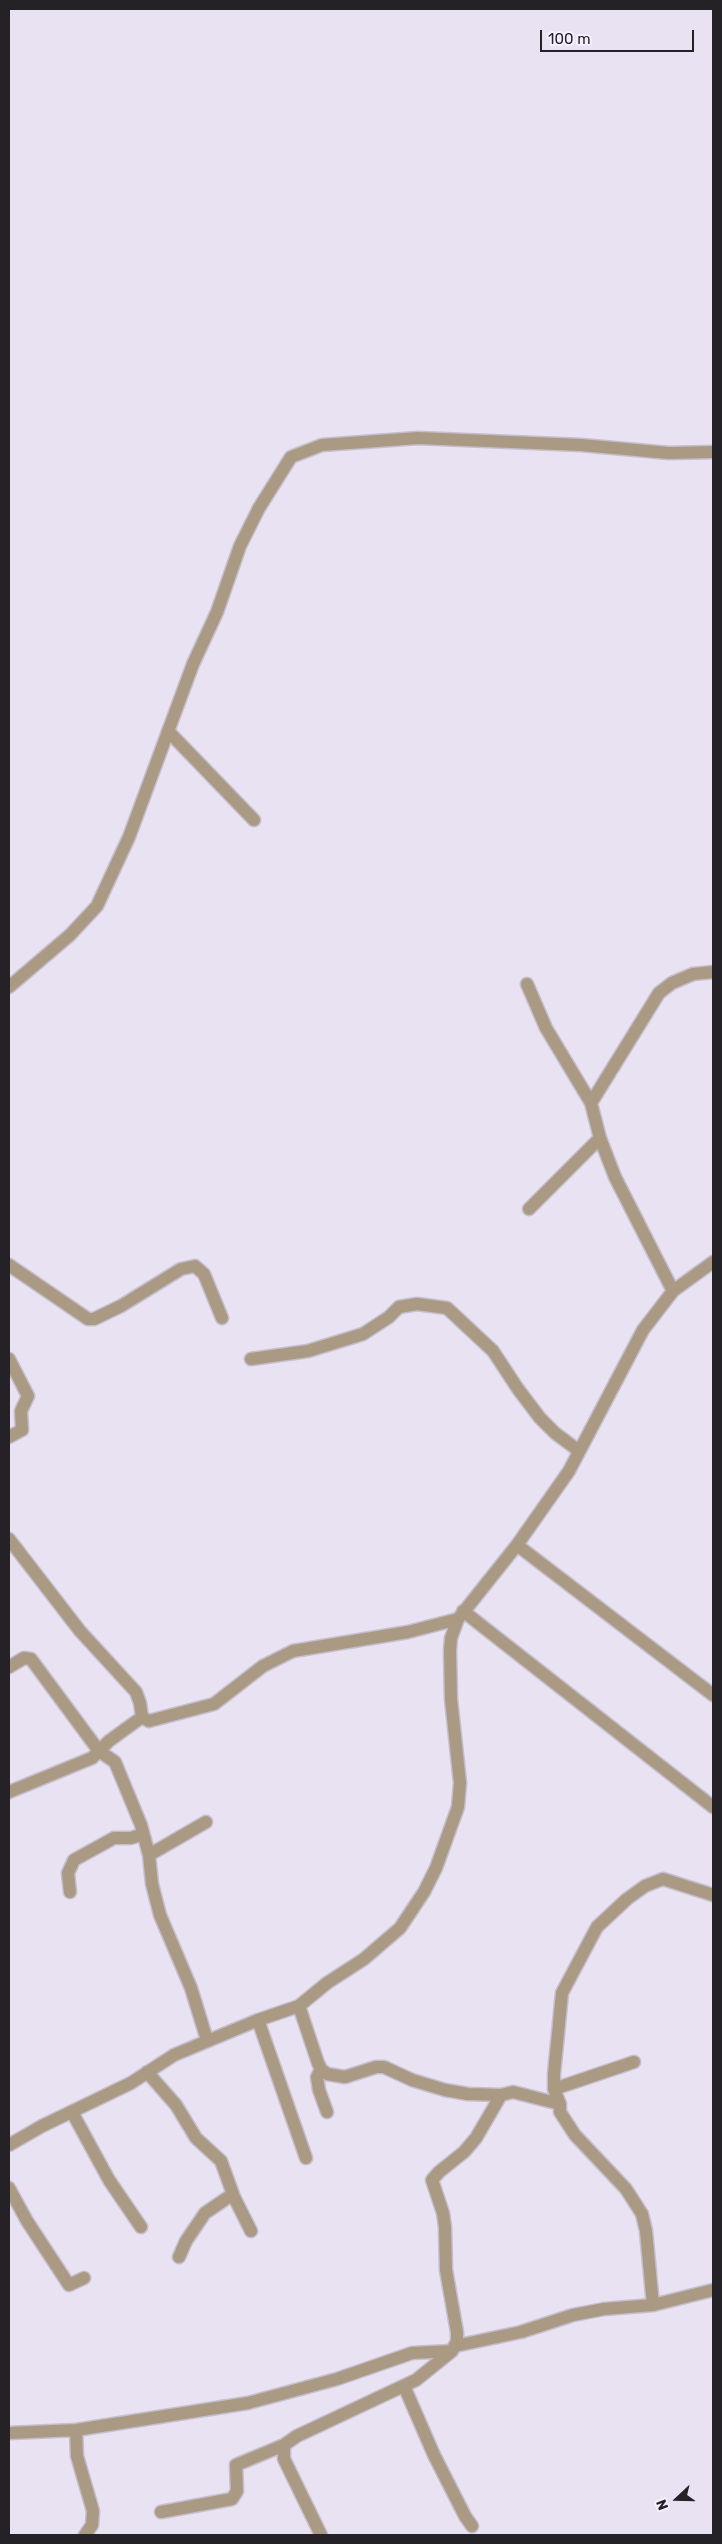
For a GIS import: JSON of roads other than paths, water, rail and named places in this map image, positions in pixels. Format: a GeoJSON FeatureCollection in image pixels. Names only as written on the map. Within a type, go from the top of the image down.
{"type":"FeatureCollection","features":[{"type":"Feature","properties":{"kind":"street"},"geometry":{"type":"LineString","coordinates":[[9,987],[70,935],[97,906],[129,837],[193,664],[217,612],[240,546],[284,465],[291,457],[300,451],[322,445],[335,445],[354,441],[418,438],[581,445],[669,453],[713,452]]}},
{"type":"Feature","properties":{"kind":"street"},"geometry":{"type":"LineString","coordinates":[[168,731],[254,820]]}},
{"type":"Feature","properties":{"kind":"street"},"geometry":{"type":"LineString","coordinates":[[591,1103],[659,992],[672,983],[693,974],[713,972]]}},
{"type":"Feature","properties":{"kind":"street"},"geometry":{"type":"LineString","coordinates":[[527,984],[546,1028],[591,1103],[600,1138],[630,1210],[673,1291]]}},
{"type":"Feature","properties":{"kind":"street"},"geometry":{"type":"LineString","coordinates":[[529,1209],[600,1138]]}},
{"type":"Feature","properties":{"kind":"street"},"geometry":{"type":"LineString","coordinates":[[9,2145],[42,2126],[131,2083],[174,2055],[258,2020],[299,2006],[327,1983],[364,1959],[400,1928],[424,1892],[436,1868],[455,1819],[460,1784],[451,1698],[451,1638],[461,1615],[551,1498],[579,1451],[643,1330],[673,1291],[713,1262]]}},
{"type":"Feature","properties":{"kind":"street"},"geometry":{"type":"LineString","coordinates":[[9,1265],[88,1320],[121,1306],[181,1269],[195,1266],[204,1274],[222,1318]]}},
{"type":"Feature","properties":{"kind":"street"},"geometry":{"type":"LineString","coordinates":[[250,1359],[308,1351],[363,1334],[389,1317],[399,1307],[417,1304],[447,1308],[493,1351],[523,1397],[540,1418],[555,1433],[579,1451]]}},
{"type":"Feature","properties":{"kind":"street"},"geometry":{"type":"LineString","coordinates":[[9,1359],[28,1396],[21,1411],[22,1430],[9,1437]]}},
{"type":"Feature","properties":{"kind":"street"},"geometry":{"type":"LineString","coordinates":[[9,1539],[80,1631],[136,1692],[142,1717],[148,1721],[214,1704],[263,1666],[293,1651],[408,1632],[461,1615]]}},
{"type":"Feature","properties":{"kind":"street"},"geometry":{"type":"LineString","coordinates":[[517,1544],[713,1696]]}},
{"type":"Feature","properties":{"kind":"street"},"geometry":{"type":"LineString","coordinates":[[461,1615],[713,1807]]}},
{"type":"Feature","properties":{"kind":"street"},"geometry":{"type":"LineString","coordinates":[[433,1625],[443,1630],[451,1638]]}},
{"type":"Feature","properties":{"kind":"street"},"geometry":{"type":"LineString","coordinates":[[9,1666],[24,1658],[31,1659],[99,1751],[115,1762],[129,1793],[143,1834],[149,1855],[152,1884],[160,1915],[191,1988],[207,2040]]}},
{"type":"Feature","properties":{"kind":"street"},"geometry":{"type":"LineString","coordinates":[[9,1792],[92,1758],[142,1717]]}},
{"type":"Feature","properties":{"kind":"street"},"geometry":{"type":"LineString","coordinates":[[149,1855],[206,1822]]}},
{"type":"Feature","properties":{"kind":"street"},"geometry":{"type":"LineString","coordinates":[[70,1892],[68,1873],[74,1860],[114,1838],[131,1838],[143,1834]]}},
{"type":"Feature","properties":{"kind":"street"},"geometry":{"type":"LineString","coordinates":[[653,2305],[646,2231],[642,2214],[626,2189],[575,2136],[560,2112],[560,2104],[554,2089],[562,1993],[597,1927],[627,1899],[645,1886],[663,1879],[713,1895]]}},
{"type":"Feature","properties":{"kind":"street"},"geometry":{"type":"LineString","coordinates":[[299,2006],[321,2069],[328,2074],[345,2076],[376,2066],[384,2067],[412,2080],[444,2090],[468,2094],[522,2093],[560,2104]]}},
{"type":"Feature","properties":{"kind":"street"},"geometry":{"type":"LineString","coordinates":[[258,2020],[306,2158]]}},
{"type":"Feature","properties":{"kind":"street"},"geometry":{"type":"LineString","coordinates":[[554,2089],[634,2062]]}},
{"type":"Feature","properties":{"kind":"street"},"geometry":{"type":"LineString","coordinates":[[321,2069],[317,2077],[319,2090],[327,2112]]}},
{"type":"Feature","properties":{"kind":"street"},"geometry":{"type":"LineString","coordinates":[[147,2072],[176,2105],[196,2138],[221,2161],[233,2194],[250,2231]]}},
{"type":"Feature","properties":{"kind":"street"},"geometry":{"type":"LineString","coordinates":[[452,2350],[457,2341],[457,2332],[446,2270],[445,2227],[443,2213],[432,2180],[464,2152],[476,2138],[501,2094]]}},
{"type":"Feature","properties":{"kind":"street"},"geometry":{"type":"LineString","coordinates":[[72,2112],[109,2180],[141,2227]]}},
{"type":"Feature","properties":{"kind":"street"},"geometry":{"type":"LineString","coordinates":[[9,2188],[27,2221],[69,2286],[84,2278]]}},
{"type":"Feature","properties":{"kind":"street"},"geometry":{"type":"LineString","coordinates":[[179,2257],[186,2240],[205,2213],[233,2194]]}},
{"type":"Feature","properties":{"kind":"street"},"geometry":{"type":"LineString","coordinates":[[161,2512],[232,2499],[237,2491],[236,2465],[284,2445],[297,2436],[404,2386],[427,2372],[455,2346],[521,2332],[573,2315],[604,2309],[653,2305],[713,2290]]}},
{"type":"Feature","properties":{"kind":"street"},"geometry":{"type":"LineString","coordinates":[[9,2433],[27,2434],[76,2430],[248,2402],[337,2379],[412,2353],[452,2350]]}},
{"type":"Feature","properties":{"kind":"street"},"geometry":{"type":"LineString","coordinates":[[404,2386],[434,2455],[472,2526]]}},
{"type":"Feature","properties":{"kind":"street"},"geometry":{"type":"LineString","coordinates":[[76,2430],[78,2456],[93,2511],[92,2525],[85,2535]]}},
{"type":"Feature","properties":{"kind":"street"},"geometry":{"type":"LineString","coordinates":[[284,2445],[284,2459],[321,2535]]}}]}
